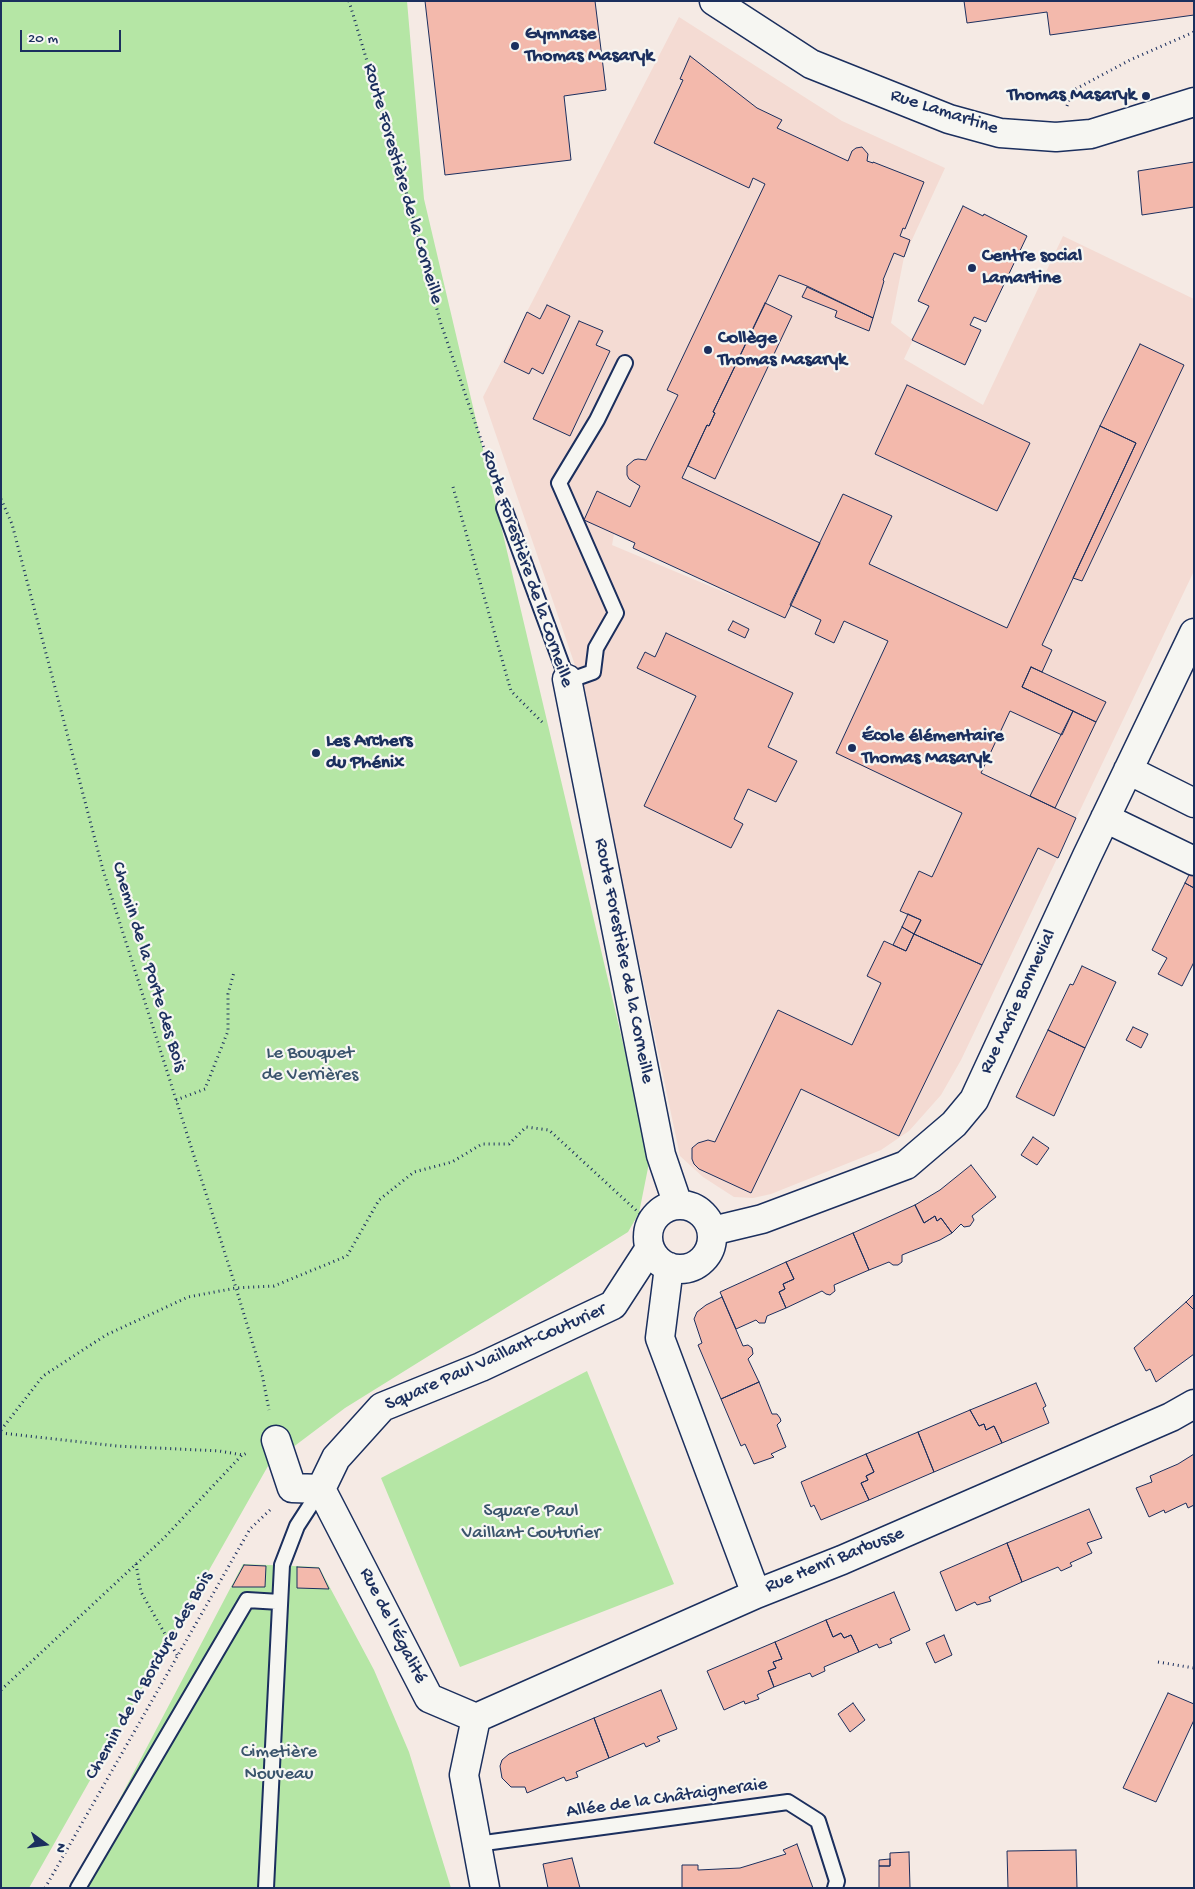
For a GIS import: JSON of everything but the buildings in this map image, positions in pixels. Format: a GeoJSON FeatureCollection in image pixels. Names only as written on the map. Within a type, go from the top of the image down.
{"type":"FeatureCollection","features":[{"type":"Feature","properties":{"kind":"street","name":"Rue Lamartine"},"geometry":{"type":"LineString","coordinates":[[714,1],[811,64],[949,119],[1000,133],[1056,137],[1091,134],[1194,102]]}},
{"type":"Feature","properties":{"kind":"street","name":"Rue Marie Bonnevial"},"geometry":{"type":"LineString","coordinates":[[712,1231],[762,1219],[906,1165],[954,1124],[974,1100],[1105,818],[1194,634]]}},
{"type":"Feature","properties":{"kind":"street","name":"Route Forestière de la Corneille"},"geometry":{"type":"LineString","coordinates":[[567,679],[661,1155],[678,1205]]}},
{"type":"Feature","properties":{"kind":"street"},"geometry":{"type":"LineString","coordinates":[[1128,770],[1194,803]]}},
{"type":"Feature","properties":{"kind":"street"},"geometry":{"type":"LineString","coordinates":[[1105,818],[1194,861]]}},
{"type":"Feature","properties":{"kind":"street"},"geometry":{"type":"LineString","coordinates":[[678,1205],[687,1206],[703,1214],[712,1231],[709,1250],[704,1258],[688,1268],[679,1269],[661,1263],[654,1256],[647,1238],[653,1219],[668,1207],[678,1205]]}},
{"type":"Feature","properties":{"kind":"street","name":"Square Paul Vaillant-Couturier"},"geometry":{"type":"LineString","coordinates":[[322,1489],[336,1458],[382,1407],[481,1367],[613,1305],[650,1248]]}},
{"type":"Feature","properties":{"kind":"street"},"geometry":{"type":"LineString","coordinates":[[669,1267],[660,1338],[756,1594]]}},
{"type":"Feature","properties":{"kind":"street","name":"Rue Henri Barbusse"},"geometry":{"type":"LineString","coordinates":[[476,1718],[756,1594],[842,1560],[1122,1439],[1171,1417],[1194,1404]]}},
{"type":"Feature","properties":{"kind":"street"},"geometry":{"type":"LineString","coordinates":[[276,1440],[292,1488],[322,1489]]}},
{"type":"Feature","properties":{"kind":"street","name":"Rue de l'Égalité"},"geometry":{"type":"LineString","coordinates":[[322,1489],[429,1698],[476,1718]]}},
{"type":"Feature","properties":{"kind":"street"},"geometry":{"type":"LineString","coordinates":[[476,1718],[464,1775],[485,1888]]}},
{"type":"Feature","properties":{"kind":"lane"},"geometry":{"type":"LineString","coordinates":[[567,679],[593,672],[596,648],[616,613],[559,482],[597,420],[625,363]]}},
{"type":"Feature","properties":{"kind":"lane","name":"Route Forestière de la Corneille"},"geometry":{"type":"LineString","coordinates":[[504,508],[567,679]]}},
{"type":"Feature","properties":{"kind":"lane"},"geometry":{"type":"LineString","coordinates":[[266,1888],[282,1565],[297,1526],[322,1489]]}},
{"type":"Feature","properties":{"kind":"lane"},"geometry":{"type":"LineString","coordinates":[[78,1888],[247,1600],[280,1602]]}},
{"type":"Feature","properties":{"kind":"lane","name":"Allée de la Châtaigneraie"},"geometry":{"type":"LineString","coordinates":[[477,1844],[788,1802],[818,1821],[837,1881],[835,1888]]}},
{"type":"Feature","properties":{"kind":"path","name":"Route Forestière de la Corneille"},"geometry":{"type":"LineString","coordinates":[[349,1],[410,205],[440,321],[504,508]]}},
{"type":"Feature","properties":{"kind":"path"},"geometry":{"type":"LineString","coordinates":[[1056,137],[1072,91],[1130,60],[1194,32]]}},
{"type":"Feature","properties":{"kind":"path"},"geometry":{"type":"LineString","coordinates":[[453,487],[511,691],[544,724],[578,733]]}},
{"type":"Feature","properties":{"kind":"path","name":"Chemin de la Porte des Bois"},"geometry":{"type":"LineString","coordinates":[[1,499],[12,524],[103,870],[236,1288],[262,1374],[276,1440]]}},
{"type":"Feature","properties":{"kind":"path"},"geometry":{"type":"LineString","coordinates":[[176,1100],[205,1089],[228,1031],[228,994],[234,972]]}},
{"type":"Feature","properties":{"kind":"path"},"geometry":{"type":"LineString","coordinates":[[1,1432],[43,1376],[106,1335],[188,1297],[236,1288],[274,1286],[347,1256],[379,1200],[414,1172],[452,1162],[482,1144],[509,1144],[526,1128],[549,1130],[639,1213],[653,1219]]}},
{"type":"Feature","properties":{"kind":"path"},"geometry":{"type":"LineString","coordinates":[[1,1432],[118,1446],[219,1451],[243,1455]]}},
{"type":"Feature","properties":{"kind":"path"},"geometry":{"type":"LineString","coordinates":[[1,1690],[164,1538],[243,1455],[276,1440]]}},
{"type":"Feature","properties":{"kind":"path","name":"Chemin de la Bordure des Bois"},"geometry":{"type":"LineString","coordinates":[[45,1888],[250,1529],[292,1488]]}},
{"type":"Feature","properties":{"kind":"path"},"geometry":{"type":"LineString","coordinates":[[136,1564],[141,1592],[177,1656]]}},
{"type":"Feature","properties":{"kind":"path"},"geometry":{"type":"LineString","coordinates":[[1158,1662],[1194,1668]]}},
{"type":"Feature","properties":{"kind":"shaded area","name":"École élémentaire Thomas Masaryk"},"geometry":{"type":"Polygon","coordinates":[[[679,17],[842,121],[945,168],[904,257],[891,323],[913,340],[904,359],[983,405],[1063,236],[1194,299],[1194,571],[961,1060],[941,1095],[909,1131],[881,1150],[771,1194],[753,1198],[734,1197],[703,1177],[680,1156],[579,677],[483,397],[679,17]],[[615,534],[612,545],[774,613],[615,534]]]}},
{"type":"Feature","properties":{"kind":"green space","name":"Le Bouquet de Verrières"},"geometry":{"type":"Polygon","coordinates":[[[1,1],[407,1],[424,199],[650,1158],[639,1213],[628,1232],[345,1408],[268,1466],[29,1888],[1,1888],[1,1]]]}},
{"type":"Feature","properties":{"kind":"green space","name":"Square Paul Vaillant Couturier"},"geometry":{"type":"Polygon","coordinates":[[[587,1371],[674,1584],[460,1667],[381,1478],[587,1371]]]}},
{"type":"Feature","properties":{"kind":"green space","name":"Cimetière Nouveau"},"geometry":{"type":"Polygon","coordinates":[[[243,1564],[319,1567],[374,1670],[409,1752],[451,1888],[73,1888],[243,1564]]]}},
{"type":"Feature","properties":{"kind":"place","name":"Gymnase Thomas Masaryk"},"geometry":{"type":"Point","coordinates":[515,46]}},
{"type":"Feature","properties":{"kind":"place","name":"Thomas Masaryk"},"geometry":{"type":"Point","coordinates":[1146,96]}},
{"type":"Feature","properties":{"kind":"place","name":"Centre social Lamartine"},"geometry":{"type":"Point","coordinates":[972,268]}},
{"type":"Feature","properties":{"kind":"place","name":"Collège Thomas Masaryk"},"geometry":{"type":"Point","coordinates":[708,350]}},
{"type":"Feature","properties":{"kind":"place","name":"École élémentaire Thomas Masaryk"},"geometry":{"type":"Point","coordinates":[852,748]}},
{"type":"Feature","properties":{"kind":"place","name":"Les Archers du Phénix"},"geometry":{"type":"Point","coordinates":[316,753]}}]}
